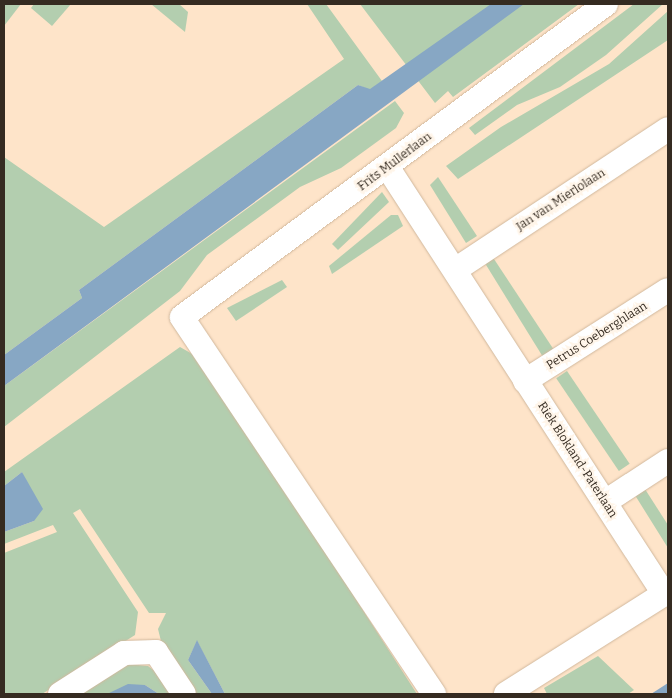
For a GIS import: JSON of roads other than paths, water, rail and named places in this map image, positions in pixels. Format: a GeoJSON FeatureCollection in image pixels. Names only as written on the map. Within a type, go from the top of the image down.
{"type":"FeatureCollection","features":[{"type":"Feature","properties":{"kind":"street","name":"Frits Mullerlaan"},"geometry":{"type":"LineString","coordinates":[[434,694],[182,317],[388,168],[606,4]]}},
{"type":"Feature","properties":{"kind":"street","name":"Jan van Mierlolaan"},"geometry":{"type":"LineString","coordinates":[[454,270],[668,129]]}},
{"type":"Feature","properties":{"kind":"street","name":"Riek Blokland-Paterlaan"},"geometry":{"type":"LineString","coordinates":[[388,168],[664,594],[506,694]]}},
{"type":"Feature","properties":{"kind":"street","name":"Petrus Coeberghlaan"},"geometry":{"type":"LineString","coordinates":[[526,381],[668,290]]}},
{"type":"Feature","properties":{"kind":"street"},"geometry":{"type":"LineString","coordinates":[[605,502],[668,461]]}},
{"type":"Feature","properties":{"kind":"street"},"geometry":{"type":"LineString","coordinates":[[60,694],[124,653],[156,652],[184,694]]}},
{"type":"Feature","properties":{"kind":"water"},"geometry":{"type":"Polygon","coordinates":[[[491,4],[524,4],[4,386],[4,355],[82,298],[79,290],[358,85],[370,89],[491,4]]]}},
{"type":"Feature","properties":{"kind":"water"},"geometry":{"type":"Polygon","coordinates":[[[22,472],[43,509],[34,521],[4,532],[4,486],[22,472]]]}},
{"type":"Feature","properties":{"kind":"water"},"geometry":{"type":"Polygon","coordinates":[[[197,640],[225,694],[212,694],[188,660],[197,640]]]}},
{"type":"Feature","properties":{"kind":"water"},"geometry":{"type":"Polygon","coordinates":[[[668,683],[668,694],[651,694],[668,683]]]}},
{"type":"Feature","properties":{"kind":"water"},"geometry":{"type":"Polygon","coordinates":[[[128,684],[145,685],[159,694],[107,694],[128,684]]]}}]}
